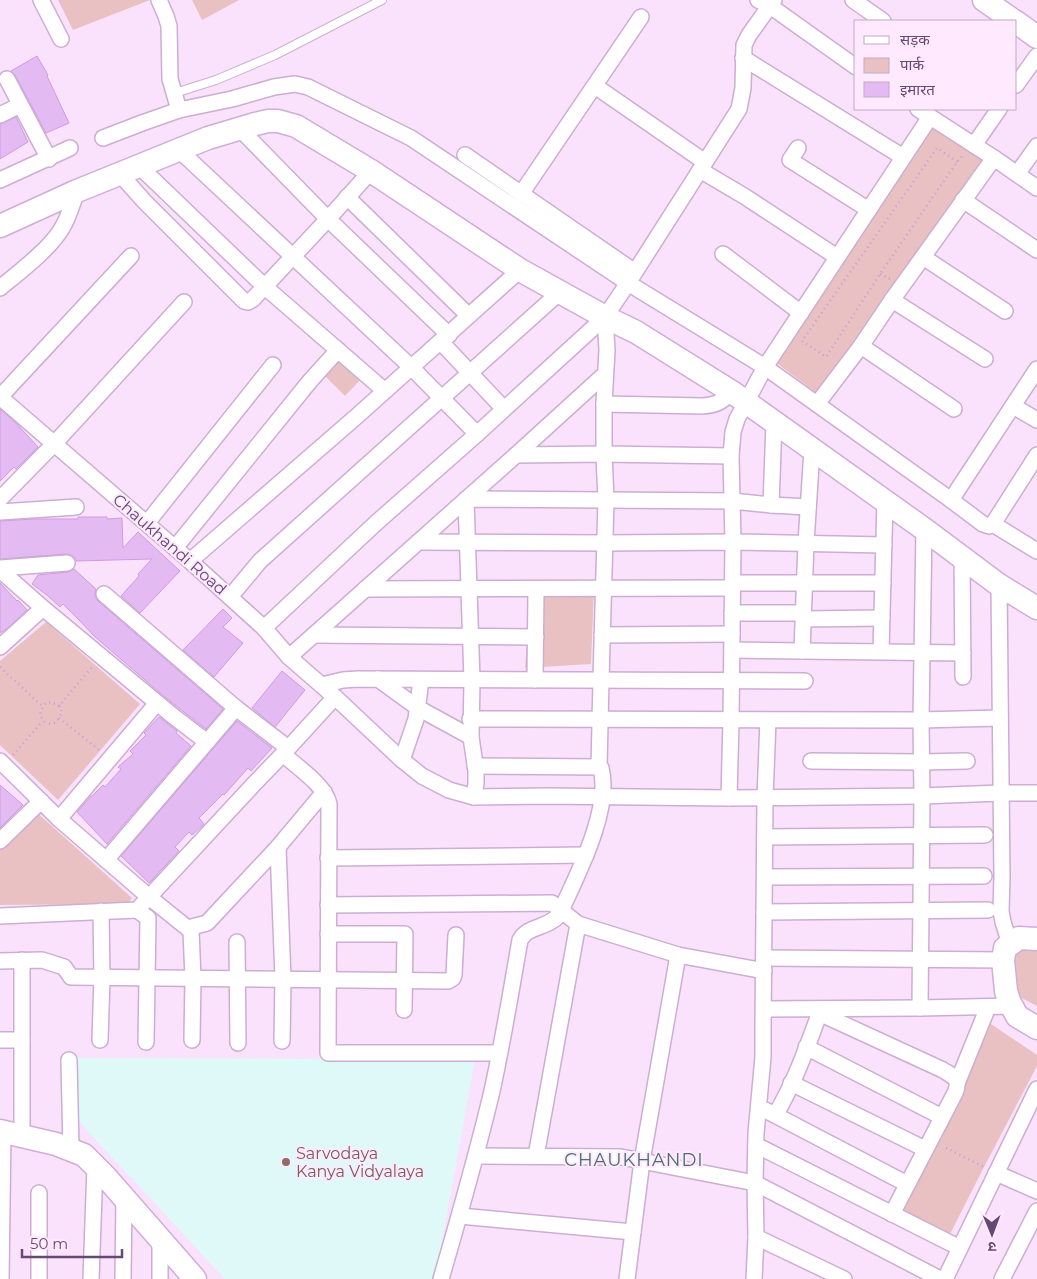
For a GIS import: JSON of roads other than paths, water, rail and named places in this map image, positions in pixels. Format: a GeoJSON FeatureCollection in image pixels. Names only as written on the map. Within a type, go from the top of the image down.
{"type":"FeatureCollection","features":[{"type":"Feature","properties":{"kind":"street"},"geometry":{"type":"LineString","coordinates":[[41,0],[61,39]]}},
{"type":"Feature","properties":{"kind":"street"},"geometry":{"type":"LineString","coordinates":[[159,0],[169,26],[170,79],[179,110]]}},
{"type":"Feature","properties":{"kind":"street"},"geometry":{"type":"LineString","coordinates":[[853,0],[882,20]]}},
{"type":"Feature","properties":{"kind":"street"},"geometry":{"type":"LineString","coordinates":[[984,0],[1012,20]]}},
{"type":"Feature","properties":{"kind":"street"},"geometry":{"type":"LineString","coordinates":[[264,628],[376,523],[605,317],[740,109],[743,88],[744,44],[767,2],[854,66]]}},
{"type":"Feature","properties":{"kind":"street"},"geometry":{"type":"LineString","coordinates":[[521,194],[641,17]]}},
{"type":"Feature","properties":{"kind":"street"},"geometry":{"type":"LineString","coordinates":[[1017,23],[1037,37]]}},
{"type":"Feature","properties":{"kind":"street"},"geometry":{"type":"LineString","coordinates":[[1017,84],[1037,56]]}},
{"type":"Feature","properties":{"kind":"street"},"geometry":{"type":"LineString","coordinates":[[743,58],[903,157]]}},
{"type":"Feature","properties":{"kind":"street"},"geometry":{"type":"LineString","coordinates":[[7,80],[49,159]]}},
{"type":"Feature","properties":{"kind":"street"},"geometry":{"type":"LineString","coordinates":[[103,138],[179,110],[274,86],[295,84],[308,87],[411,138],[632,278],[818,404],[983,524],[989,526],[993,524],[1037,454]]}},
{"type":"Feature","properties":{"kind":"street"},"geometry":{"type":"LineString","coordinates":[[595,86],[744,196],[837,257]]}},
{"type":"Feature","properties":{"kind":"street"},"geometry":{"type":"LineString","coordinates":[[0,115],[20,105]]}},
{"type":"Feature","properties":{"kind":"street"},"geometry":{"type":"LineString","coordinates":[[974,145],[998,110]]}},
{"type":"Feature","properties":{"kind":"street"},"geometry":{"type":"LineString","coordinates":[[729,798],[733,585],[731,456],[733,432],[740,397],[765,367],[869,210],[903,157],[924,113],[1037,188]]}},
{"type":"Feature","properties":{"kind":"street"},"geometry":{"type":"LineString","coordinates":[[0,226],[77,191],[208,138],[268,121],[278,121],[296,126],[371,171],[520,270],[636,332],[740,397],[999,585],[1037,608]]}},
{"type":"Feature","properties":{"kind":"street"},"geometry":{"type":"LineString","coordinates":[[240,128],[445,338],[470,373],[504,409]]}},
{"type":"Feature","properties":{"kind":"street"},"geometry":{"type":"LineString","coordinates":[[1018,174],[1037,146]]}},
{"type":"Feature","properties":{"kind":"street"},"geometry":{"type":"LineString","coordinates":[[0,180],[70,148]]}},
{"type":"Feature","properties":{"kind":"street"},"geometry":{"type":"LineString","coordinates":[[798,148],[790,160],[869,210]]}},
{"type":"Feature","properties":{"kind":"street"},"geometry":{"type":"LineString","coordinates":[[179,150],[411,367],[477,434]]}},
{"type":"Feature","properties":{"kind":"street"},"geometry":{"type":"LineString","coordinates":[[465,154],[632,278]]}},
{"type":"Feature","properties":{"kind":"street"},"geometry":{"type":"LineString","coordinates":[[818,404],[862,346],[892,300],[994,158]]}},
{"type":"Feature","properties":{"kind":"street"},"geometry":{"type":"LineString","coordinates":[[130,170],[144,201],[244,301],[248,302],[328,219],[371,171]]}},
{"type":"Feature","properties":{"kind":"street"},"geometry":{"type":"LineString","coordinates":[[130,170],[385,391]]}},
{"type":"Feature","properties":{"kind":"street"},"geometry":{"type":"LineString","coordinates":[[0,288],[52,242],[62,230],[77,191]]}},
{"type":"Feature","properties":{"kind":"street"},"geometry":{"type":"LineString","coordinates":[[347,197],[468,315]]}},
{"type":"Feature","properties":{"kind":"street"},"geometry":{"type":"LineString","coordinates":[[963,200],[1037,250]]}},
{"type":"Feature","properties":{"kind":"street"},"geometry":{"type":"LineString","coordinates":[[723,254],[800,313]]}},
{"type":"Feature","properties":{"kind":"street"},"geometry":{"type":"LineString","coordinates":[[0,397],[131,256]]}},
{"type":"Feature","properties":{"kind":"street"},"geometry":{"type":"LineString","coordinates":[[923,257],[1005,311]]}},
{"type":"Feature","properties":{"kind":"street"},"geometry":{"type":"LineString","coordinates":[[190,561],[520,270]]}},
{"type":"Feature","properties":{"kind":"street"},"geometry":{"type":"LineString","coordinates":[[230,598],[260,561],[560,292]]}},
{"type":"Feature","properties":{"kind":"street"},"geometry":{"type":"LineString","coordinates":[[892,300],[985,359]]}},
{"type":"Feature","properties":{"kind":"street"},"geometry":{"type":"LineString","coordinates":[[0,499],[54,444],[184,302]]}},
{"type":"Feature","properties":{"kind":"street"},"geometry":{"type":"LineString","coordinates":[[440,1279],[460,1216],[492,1091],[520,940],[526,932],[551,923],[562,910],[597,825],[603,797],[603,774],[599,767],[606,500],[604,404],[607,350],[605,317]]}},
{"type":"Feature","properties":{"kind":"street"},"geometry":{"type":"LineString","coordinates":[[862,346],[954,409]]}},
{"type":"Feature","properties":{"kind":"street"},"geometry":{"type":"LineString","coordinates":[[175,548],[310,380],[338,350]]}},
{"type":"Feature","properties":{"kind":"street"},"geometry":{"type":"LineString","coordinates":[[147,523],[273,365]]}},
{"type":"Feature","properties":{"kind":"street"},"geometry":{"type":"LineString","coordinates":[[951,500],[1037,369]]}},
{"type":"Feature","properties":{"kind":"street"},"geometry":{"type":"LineString","coordinates":[[289,656],[605,374]]}},
{"type":"Feature","properties":{"kind":"street","name":"Chaukhandi Road"},"geometry":{"type":"LineString","coordinates":[[0,397],[190,561],[264,628],[289,656],[402,760],[422,776],[449,790],[474,797],[765,798],[1037,793]]}},
{"type":"Feature","properties":{"kind":"street"},"geometry":{"type":"LineString","coordinates":[[604,404],[702,406],[713,405],[740,397]]}},
{"type":"Feature","properties":{"kind":"street"},"geometry":{"type":"LineString","coordinates":[[1013,406],[1037,420]]}},
{"type":"Feature","properties":{"kind":"street"},"geometry":{"type":"LineString","coordinates":[[771,505],[774,422]]}},
{"type":"Feature","properties":{"kind":"street"},"geometry":{"type":"LineString","coordinates":[[802,651],[812,449]]}},
{"type":"Feature","properties":{"kind":"street"},"geometry":{"type":"LineString","coordinates":[[516,455],[731,456]]}},
{"type":"Feature","properties":{"kind":"street"},"geometry":{"type":"LineString","coordinates":[[466,499],[732,501],[808,507]]}},
{"type":"Feature","properties":{"kind":"street"},"geometry":{"type":"LineString","coordinates":[[466,499],[472,680],[470,719],[476,783],[474,797]]}},
{"type":"Feature","properties":{"kind":"street"},"geometry":{"type":"LineString","coordinates":[[881,652],[885,501]]}},
{"type":"Feature","properties":{"kind":"street"},"geometry":{"type":"LineString","coordinates":[[0,512],[76,507]]}},
{"type":"Feature","properties":{"kind":"street"},"geometry":{"type":"LineString","coordinates":[[993,524],[1037,552]]}},
{"type":"Feature","properties":{"kind":"street"},"geometry":{"type":"LineString","coordinates":[[920,1008],[924,529]]}},
{"type":"Feature","properties":{"kind":"street"},"geometry":{"type":"LineString","coordinates":[[418,542],[884,544]]}},
{"type":"Feature","properties":{"kind":"street"},"geometry":{"type":"LineString","coordinates":[[962,558],[963,678]]}},
{"type":"Feature","properties":{"kind":"street"},"geometry":{"type":"LineString","coordinates":[[2,575],[67,563]]}},
{"type":"Feature","properties":{"kind":"street"},"geometry":{"type":"LineString","coordinates":[[2,575],[207,742]]}},
{"type":"Feature","properties":{"kind":"street"},"geometry":{"type":"LineString","coordinates":[[365,589],[536,589],[883,583]]}},
{"type":"Feature","properties":{"kind":"street"},"geometry":{"type":"LineString","coordinates":[[999,585],[1001,911],[1006,952],[1006,990],[1014,1011]]}},
{"type":"Feature","properties":{"kind":"street"},"geometry":{"type":"LineString","coordinates":[[535,680],[536,589]]}},
{"type":"Feature","properties":{"kind":"street"},"geometry":{"type":"LineString","coordinates":[[104,594],[286,751],[327,796],[329,804],[328,1053],[499,1053]]}},
{"type":"Feature","properties":{"kind":"street"},"geometry":{"type":"LineString","coordinates":[[0,647],[43,608]]}},
{"type":"Feature","properties":{"kind":"street"},"geometry":{"type":"LineString","coordinates":[[732,612],[882,618]]}},
{"type":"Feature","properties":{"kind":"street"},"geometry":{"type":"LineString","coordinates":[[602,635],[732,634]]}},
{"type":"Feature","properties":{"kind":"street"},"geometry":{"type":"LineString","coordinates":[[314,635],[536,637]]}},
{"type":"Feature","properties":{"kind":"street"},"geometry":{"type":"LineString","coordinates":[[732,650],[963,653]]}},
{"type":"Feature","properties":{"kind":"street"},"geometry":{"type":"LineString","coordinates":[[322,685],[343,680],[378,679],[805,681]]}},
{"type":"Feature","properties":{"kind":"street"},"geometry":{"type":"LineString","coordinates":[[378,679],[418,708],[471,737]]}},
{"type":"Feature","properties":{"kind":"street"},"geometry":{"type":"LineString","coordinates":[[402,760],[416,719],[421,680]]}},
{"type":"Feature","properties":{"kind":"street"},"geometry":{"type":"LineString","coordinates":[[136,910],[335,697]]}},
{"type":"Feature","properties":{"kind":"street"},"geometry":{"type":"LineString","coordinates":[[59,819],[157,703]]}},
{"type":"Feature","properties":{"kind":"street"},"geometry":{"type":"LineString","coordinates":[[106,860],[236,708]]}},
{"type":"Feature","properties":{"kind":"street"},"geometry":{"type":"LineString","coordinates":[[470,719],[921,720],[1000,718]]}},
{"type":"Feature","properties":{"kind":"street"},"geometry":{"type":"LineString","coordinates":[[754,1279],[756,1145],[763,1057],[765,798],[768,720]]}},
{"type":"Feature","properties":{"kind":"street"},"geometry":{"type":"LineString","coordinates":[[812,761],[967,761]]}},
{"type":"Feature","properties":{"kind":"street"},"geometry":{"type":"LineString","coordinates":[[2,763],[59,819],[191,931],[193,978],[192,1040]]}},
{"type":"Feature","properties":{"kind":"street"},"geometry":{"type":"LineString","coordinates":[[475,766],[599,767]]}},
{"type":"Feature","properties":{"kind":"street"},"geometry":{"type":"LineString","coordinates":[[188,928],[207,923],[278,847],[324,792]]}},
{"type":"Feature","properties":{"kind":"street"},"geometry":{"type":"LineString","coordinates":[[0,841],[41,801]]}},
{"type":"Feature","properties":{"kind":"street"},"geometry":{"type":"LineString","coordinates":[[765,837],[985,835]]}},
{"type":"Feature","properties":{"kind":"street"},"geometry":{"type":"LineString","coordinates":[[278,847],[282,1041]]}},
{"type":"Feature","properties":{"kind":"street"},"geometry":{"type":"LineString","coordinates":[[328,858],[586,855]]}},
{"type":"Feature","properties":{"kind":"street"},"geometry":{"type":"LineString","coordinates":[[765,877],[984,876]]}},
{"type":"Feature","properties":{"kind":"street"},"geometry":{"type":"LineString","coordinates":[[328,904],[552,903],[578,924],[678,955],[764,965],[921,959],[1006,952],[1019,938],[1037,939]]}},
{"type":"Feature","properties":{"kind":"street"},"geometry":{"type":"LineString","coordinates":[[0,916],[136,910],[148,918],[146,1042]]}},
{"type":"Feature","properties":{"kind":"street"},"geometry":{"type":"LineString","coordinates":[[764,912],[988,910]]}},
{"type":"Feature","properties":{"kind":"street"},"geometry":{"type":"LineString","coordinates":[[100,1040],[102,978],[101,911]]}},
{"type":"Feature","properties":{"kind":"street"},"geometry":{"type":"LineString","coordinates":[[536,1156],[578,924]]}},
{"type":"Feature","properties":{"kind":"street"},"geometry":{"type":"LineString","coordinates":[[328,934],[406,934],[404,1010]]}},
{"type":"Feature","properties":{"kind":"street"},"geometry":{"type":"LineString","coordinates":[[0,961],[42,960],[64,966],[71,977],[448,981],[454,975],[456,935]]}},
{"type":"Feature","properties":{"kind":"street"},"geometry":{"type":"LineString","coordinates":[[238,942],[238,1044]]}},
{"type":"Feature","properties":{"kind":"street"},"geometry":{"type":"LineString","coordinates":[[627,1279],[642,1161],[678,955]]}},
{"type":"Feature","properties":{"kind":"street"},"geometry":{"type":"LineString","coordinates":[[1,1279],[9,1133],[22,1040],[22,960]]}},
{"type":"Feature","properties":{"kind":"street"},"geometry":{"type":"LineString","coordinates":[[764,1009],[820,1011],[988,1007],[1014,1011],[1037,1028]]}},
{"type":"Feature","properties":{"kind":"street"},"geometry":{"type":"LineString","coordinates":[[892,1214],[958,1087],[958,1082],[988,1007]]}},
{"type":"Feature","properties":{"kind":"street"},"geometry":{"type":"LineString","coordinates":[[820,1011],[944,1070],[954,1076],[958,1082]]}},
{"type":"Feature","properties":{"kind":"street"},"geometry":{"type":"LineString","coordinates":[[774,1114],[791,1083],[820,1011]]}},
{"type":"Feature","properties":{"kind":"street"},"geometry":{"type":"LineString","coordinates":[[0,1040],[22,1040]]}},
{"type":"Feature","properties":{"kind":"street"},"geometry":{"type":"LineString","coordinates":[[806,1048],[942,1117]]}},
{"type":"Feature","properties":{"kind":"street"},"geometry":{"type":"LineString","coordinates":[[69,1060],[71,1150]]}},
{"type":"Feature","properties":{"kind":"street"},"geometry":{"type":"LineString","coordinates":[[791,1083],[925,1149]]}},
{"type":"Feature","properties":{"kind":"street"},"geometry":{"type":"LineString","coordinates":[[945,1279],[1037,1089]]}},
{"type":"Feature","properties":{"kind":"street"},"geometry":{"type":"LineString","coordinates":[[758,1108],[774,1114],[907,1184]]}},
{"type":"Feature","properties":{"kind":"street"},"geometry":{"type":"LineString","coordinates":[[9,1133],[56,1144],[84,1155],[195,1279]]}},
{"type":"Feature","properties":{"kind":"street"},"geometry":{"type":"LineString","coordinates":[[756,1145],[960,1248]]}},
{"type":"Feature","properties":{"kind":"street"},"geometry":{"type":"LineString","coordinates":[[476,1156],[621,1157],[755,1183],[940,1279]]}},
{"type":"Feature","properties":{"kind":"street"},"geometry":{"type":"LineString","coordinates":[[91,1279],[95,1166]]}},
{"type":"Feature","properties":{"kind":"street"},"geometry":{"type":"LineString","coordinates":[[996,1173],[1037,1191]]}},
{"type":"Feature","properties":{"kind":"street"},"geometry":{"type":"LineString","coordinates":[[39,1193],[39,1279]]}},
{"type":"Feature","properties":{"kind":"street"},"geometry":{"type":"LineString","coordinates":[[123,1279],[124,1198]]}},
{"type":"Feature","properties":{"kind":"street"},"geometry":{"type":"LineString","coordinates":[[1002,1279],[1037,1211]]}},
{"type":"Feature","properties":{"kind":"street"},"geometry":{"type":"LineString","coordinates":[[460,1216],[633,1232]]}},
{"type":"Feature","properties":{"kind":"street"},"geometry":{"type":"LineString","coordinates":[[756,1237],[844,1279]]}},
{"type":"Feature","properties":{"kind":"street"},"geometry":{"type":"LineString","coordinates":[[160,1239],[160,1279]]}},
{"type":"Feature","properties":{"kind":"lane"},"geometry":{"type":"LineString","coordinates":[[174,93],[216,80],[275,55],[382,0]]}},
{"type":"Feature","properties":{"kind":"place","name":"Sarvodaya Kanya Vidyalaya"},"geometry":{"type":"Point","coordinates":[286,1162]}},
{"type":"Feature","properties":{"kind":"district","name":"CHAUKHANDI"},"geometry":{"type":"Point","coordinates":[634,1160]}}]}
